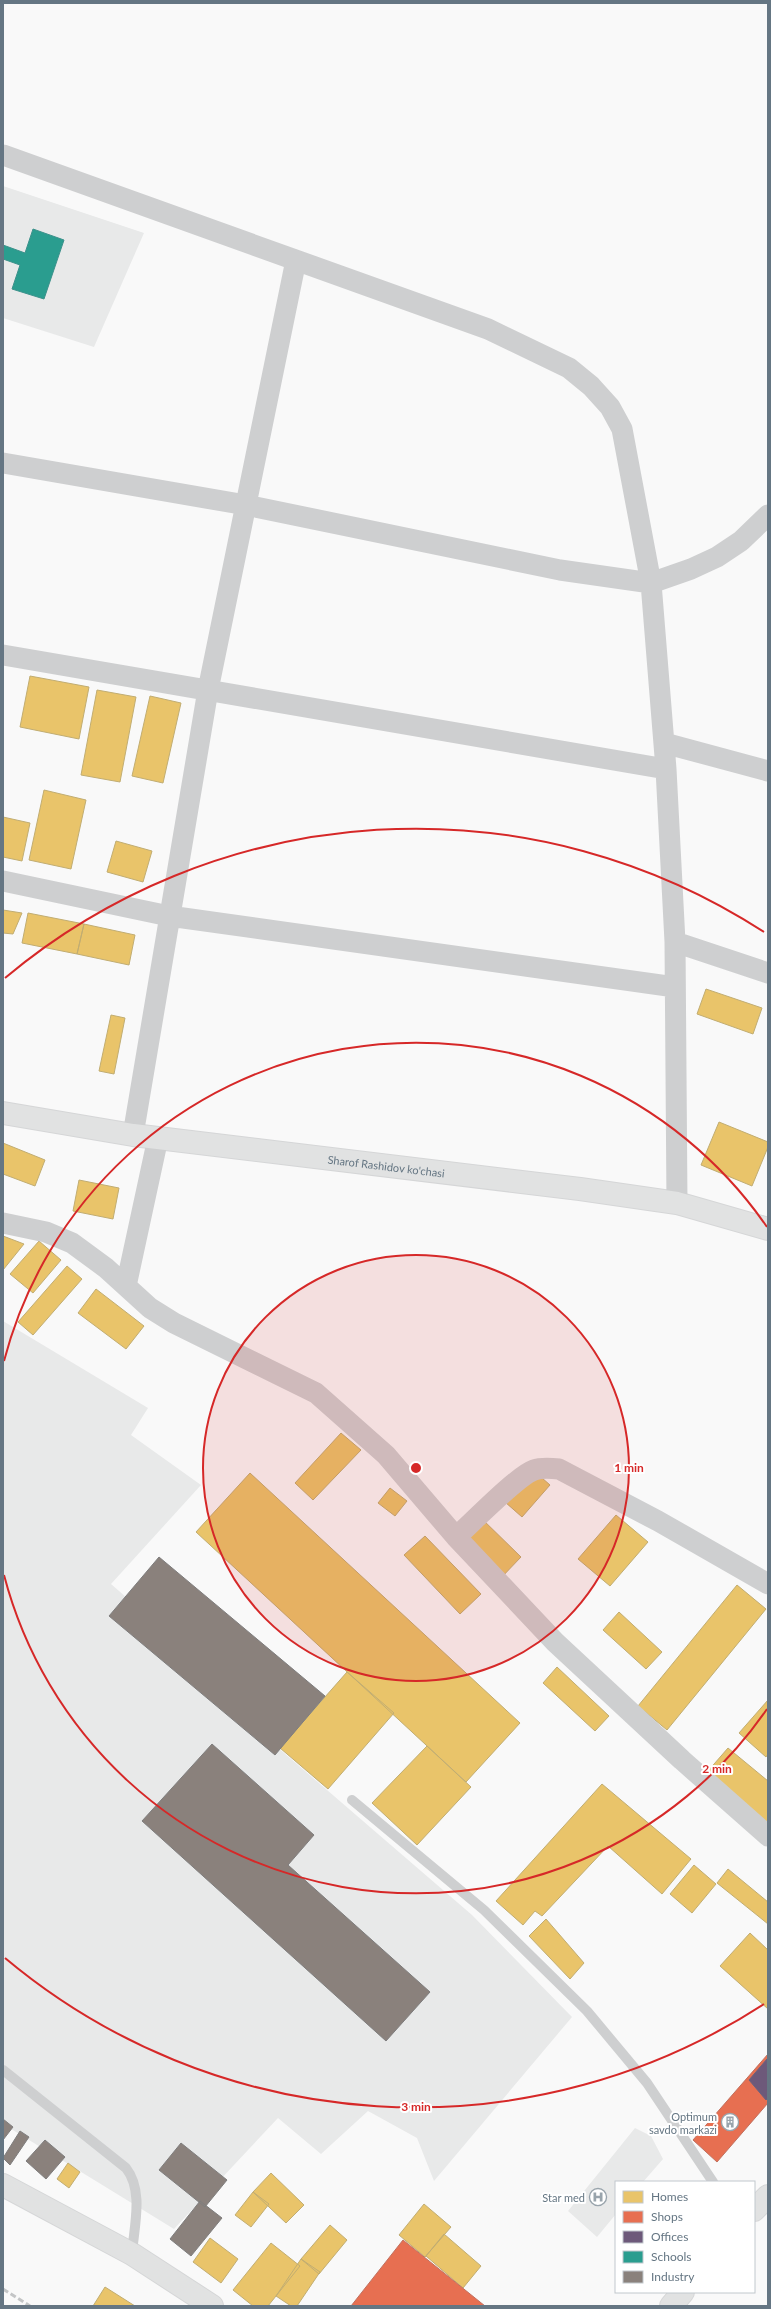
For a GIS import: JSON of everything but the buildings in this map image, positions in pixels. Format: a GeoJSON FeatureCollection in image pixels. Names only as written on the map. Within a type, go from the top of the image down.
{"type":"FeatureCollection","features":[{"type":"Feature","properties":{"kind":"main road","name":"Sharof Rashidov ko'chasi"},"geometry":{"type":"LineString","coordinates":[[3,1113],[133,1135],[580,1189],[677,1203],[768,1230]]}},
{"type":"Feature","properties":{"kind":"main road"},"geometry":{"type":"LineString","coordinates":[[3,2185],[132,2254],[212,2306]]}},
{"type":"Feature","properties":{"kind":"main road"},"geometry":{"type":"LineString","coordinates":[[671,2306],[682,2293]]}},
{"type":"Feature","properties":{"kind":"street"},"geometry":{"type":"LineString","coordinates":[[3,155],[488,329],[569,368],[592,386],[610,406],[622,429],[651,583],[666,769],[675,942],[677,1203]]}},
{"type":"Feature","properties":{"kind":"street"},"geometry":{"type":"LineString","coordinates":[[133,1135],[208,690],[296,260]]}},
{"type":"Feature","properties":{"kind":"street"},"geometry":{"type":"LineString","coordinates":[[3,463],[246,505],[560,570],[651,583],[691,569],[717,557],[741,541],[768,514]]}},
{"type":"Feature","properties":{"kind":"street"},"geometry":{"type":"LineString","coordinates":[[3,655],[666,769]]}},
{"type":"Feature","properties":{"kind":"street"},"geometry":{"type":"LineString","coordinates":[[664,743],[768,771]]}},
{"type":"Feature","properties":{"kind":"street"},"geometry":{"type":"LineString","coordinates":[[3,881],[170,916],[675,987]]}},
{"type":"Feature","properties":{"kind":"street"},"geometry":{"type":"LineString","coordinates":[[675,942],[768,973]]}},
{"type":"Feature","properties":{"kind":"street"},"geometry":{"type":"LineString","coordinates":[[126,1286],[158,1138]]}},
{"type":"Feature","properties":{"kind":"street"},"geometry":{"type":"LineString","coordinates":[[3,1222],[46,1232],[72,1243],[126,1286],[150,1308],[174,1323],[316,1393],[386,1456],[456,1537],[555,1642],[682,1760],[768,1836]]}},
{"type":"Feature","properties":{"kind":"street"},"geometry":{"type":"LineString","coordinates":[[456,1537],[534,1470],[546,1468],[559,1469],[658,1521],[768,1584]]}},
{"type":"Feature","properties":{"kind":"lane"},"geometry":{"type":"LineString","coordinates":[[352,1800],[484,1910],[587,2011],[646,2083],[711,2181]]}},
{"type":"Feature","properties":{"kind":"lane"},"geometry":{"type":"LineString","coordinates":[[3,2070],[126,2168],[134,2178],[137,2190],[132,2254]]}},
{"type":"Feature","properties":{"kind":"shaded area"},"geometry":{"type":"Polygon","coordinates":[[[3,186],[144,233],[94,347],[3,318],[3,186]]]}},
{"type":"Feature","properties":{"kind":"shaded area"},"geometry":{"type":"Polygon","coordinates":[[[3,1321],[148,1408],[131,1435],[201,1485],[111,1584],[257,1711],[247,1721],[472,1915],[572,2017],[434,2181],[417,2138],[368,2111],[321,2154],[278,2118],[174,2229],[3,2124],[3,1321]]]}},
{"type":"Feature","properties":{"kind":"shaded area","name":"Star med"},"geometry":{"type":"Polygon","coordinates":[[[635,2128],[651,2136],[663,2159],[644,2181],[615,2181],[615,2215],[597,2237],[568,2211],[635,2128]]]}},
{"type":"Feature","properties":{"kind":"railway"},"geometry":{"type":"LineString","coordinates":[[3,2289],[30,2306]]}},
{"type":"Feature","properties":{"kind":"place","name":"Optimum savdo markazi"},"geometry":{"type":"Point","coordinates":[730,2122]}},
{"type":"Feature","properties":{"kind":"place","name":"Star med"},"geometry":{"type":"Point","coordinates":[598,2197]}}]}
